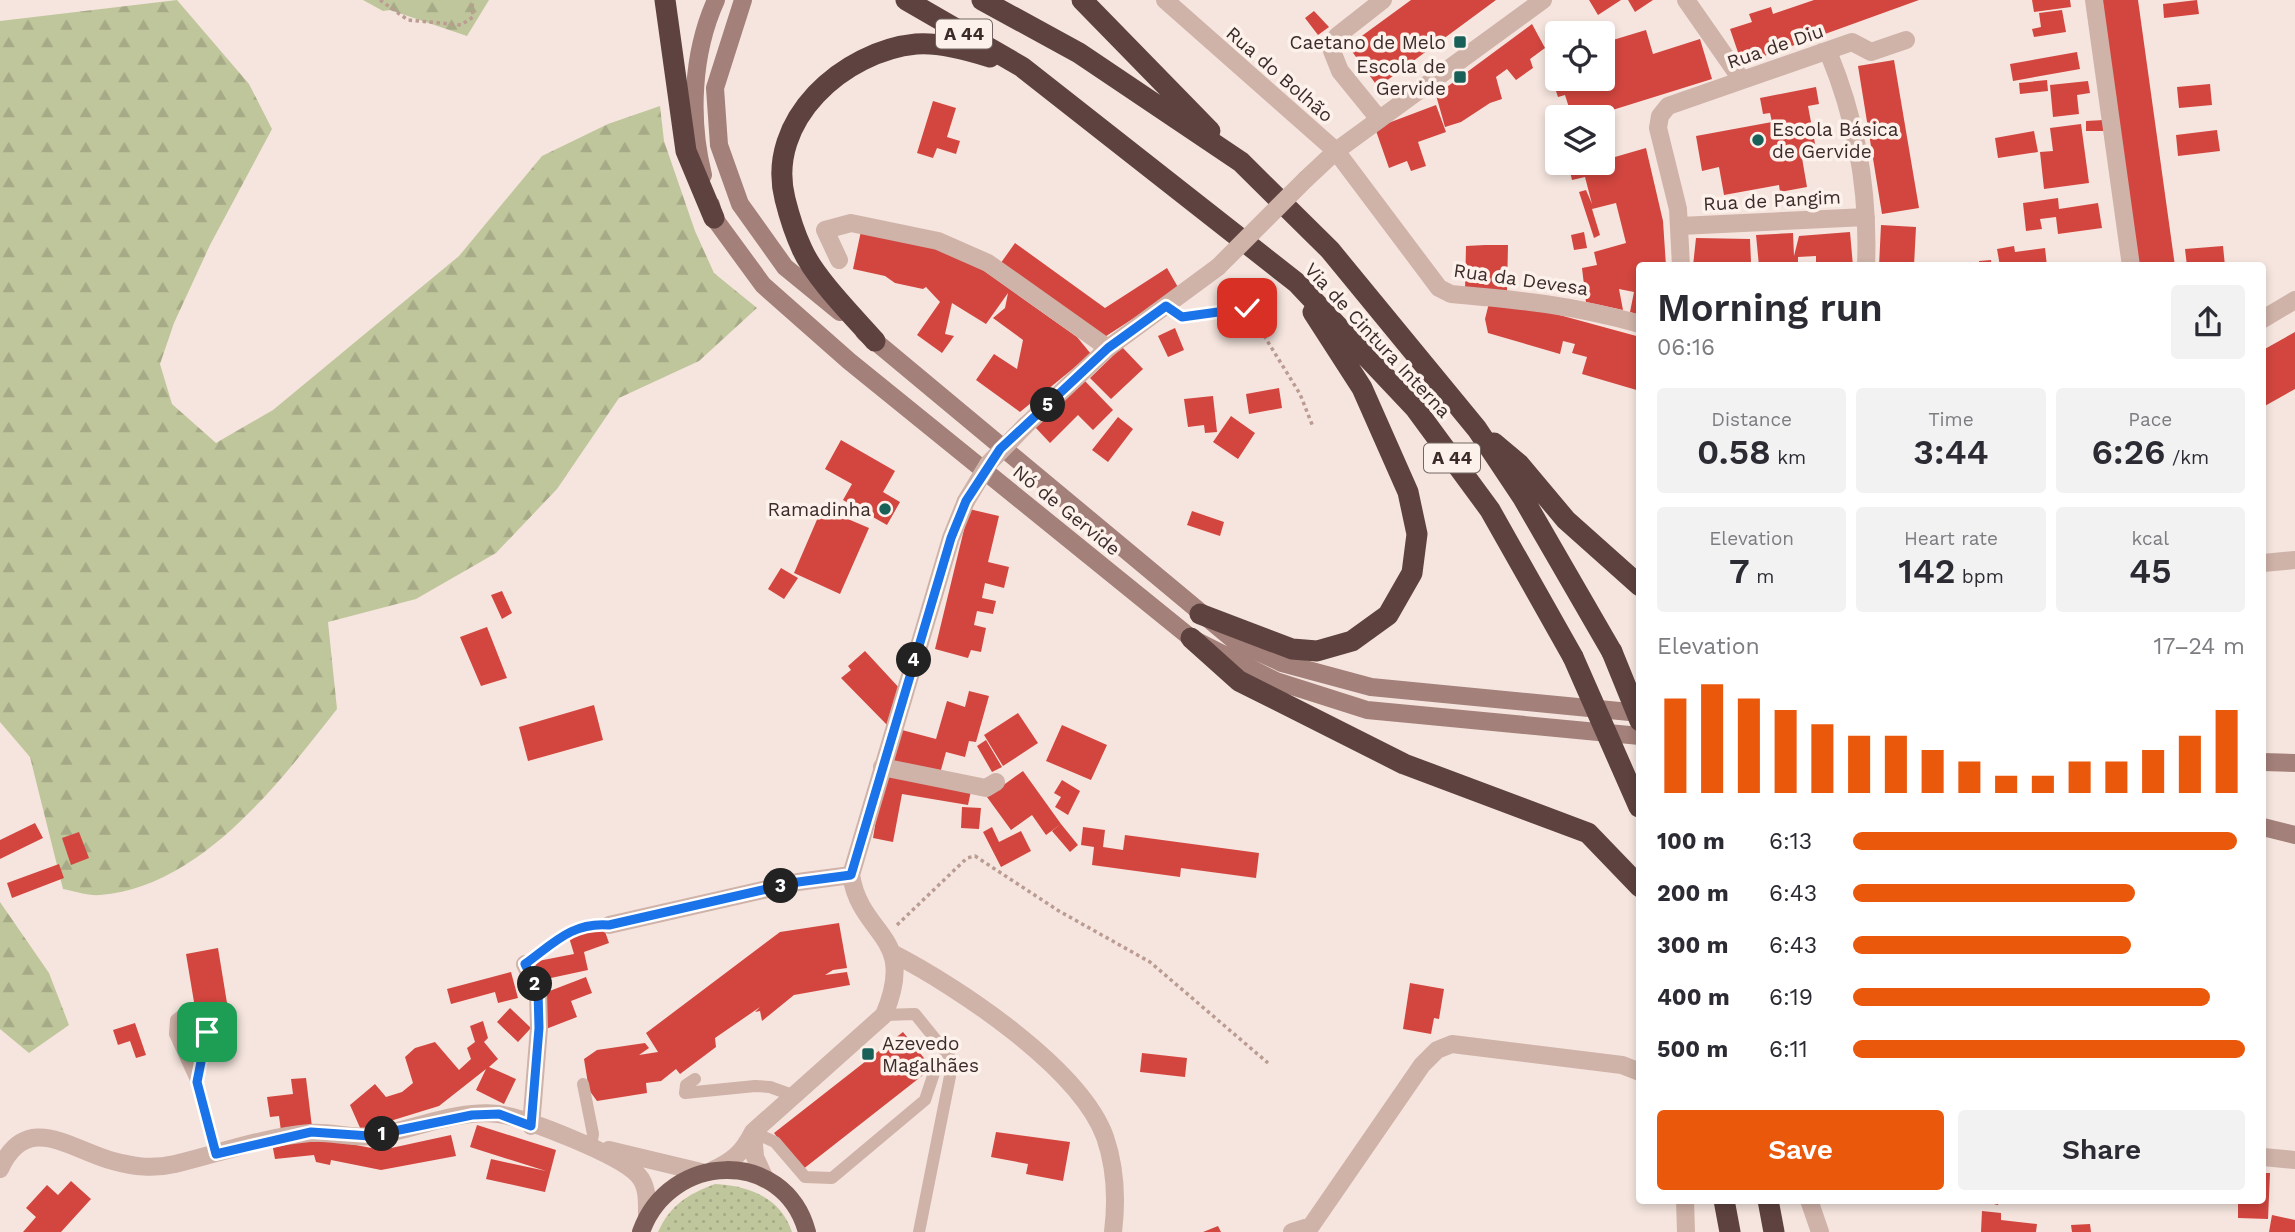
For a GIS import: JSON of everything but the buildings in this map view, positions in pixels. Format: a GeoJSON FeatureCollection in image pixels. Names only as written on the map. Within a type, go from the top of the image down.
{"type":"FeatureCollection","features":[{"type":"Feature","properties":{"kind":"highway"},"geometry":{"type":"LineString","coordinates":[[665,0],[686,151],[714,219]]}},
{"type":"Feature","properties":{"kind":"highway","name":"Via de Cintura Interna"},"geometry":{"type":"LineString","coordinates":[[906,0],[1022,67],[1297,283],[1415,408],[1490,510],[1573,657],[1636,802]]}},
{"type":"Feature","properties":{"kind":"highway","name":"Via de Cintura Interna"},"geometry":{"type":"LineString","coordinates":[[982,0],[1079,53],[1241,162],[1329,250],[1477,429],[1523,498],[1612,652],[1636,711]]}},
{"type":"Feature","properties":{"kind":"highway"},"geometry":{"type":"LineString","coordinates":[[1082,0],[1241,162]]}},
{"type":"Feature","properties":{"kind":"highway"},"geometry":{"type":"LineString","coordinates":[[875,341],[802,251],[784,196],[783,153],[799,113],[833,77],[877,52],[918,43],[974,52],[1022,67]]}},
{"type":"Feature","properties":{"kind":"highway"},"geometry":{"type":"LineString","coordinates":[[1200,614],[1292,649],[1317,650],[1352,641],[1388,615],[1412,573],[1417,534],[1408,492],[1362,388],[1327,337],[1297,283]]}},
{"type":"Feature","properties":{"kind":"highway"},"geometry":{"type":"LineString","coordinates":[[1477,429],[1519,464],[1566,520],[1636,582]]}},
{"type":"Feature","properties":{"kind":"highway"},"geometry":{"type":"LineString","coordinates":[[1191,638],[1239,681],[1404,764],[1588,833],[1636,883]]}},
{"type":"Feature","properties":{"kind":"highway"},"geometry":{"type":"LineString","coordinates":[[1725,1204],[1730,1232]]}},
{"type":"Feature","properties":{"kind":"highway"},"geometry":{"type":"LineString","coordinates":[[1769,1204],[1777,1232]]}},
{"type":"Feature","properties":{"kind":"highway"},"geometry":{"type":"LineString","coordinates":[[1777,1204],[1777,1232]]}},
{"type":"Feature","properties":{"kind":"main road","name":"Nó de Gervide"},"geometry":{"type":"LineString","coordinates":[[716,0],[693,88],[697,150],[714,219],[763,285],[849,361],[1191,638],[1276,681],[1367,710],[1636,736]]}},
{"type":"Feature","properties":{"kind":"main road","name":"Nó de Gervide"},"geometry":{"type":"LineString","coordinates":[[743,0],[715,88],[719,145],[740,204],[785,267],[1200,614],[1236,641],[1282,663],[1371,687],[1636,713]]}},
{"type":"Feature","properties":{"kind":"main road"},"geometry":{"type":"LineString","coordinates":[[2266,762],[2295,763]]}},
{"type":"Feature","properties":{"kind":"main road"},"geometry":{"type":"LineString","coordinates":[[2266,828],[2295,835]]}},
{"type":"Feature","properties":{"kind":"main road"},"geometry":{"type":"LineString","coordinates":[[644,1224],[670,1189],[707,1171],[739,1170],[765,1179],[788,1196],[804,1220],[807,1232]]}},
{"type":"Feature","properties":{"kind":"street","name":"Rua do Bolhão"},"geometry":{"type":"LineString","coordinates":[[1165,0],[1336,151]]}},
{"type":"Feature","properties":{"kind":"street"},"geometry":{"type":"LineString","coordinates":[[1379,119],[1340,71],[1332,51],[1337,36],[1383,0]]}},
{"type":"Feature","properties":{"kind":"street"},"geometry":{"type":"LineString","coordinates":[[0,1168],[7,1152],[22,1141],[39,1137],[67,1142],[110,1160],[153,1169],[311,1132],[370,1136],[472,1115],[499,1114],[596,1148],[707,1171],[732,1161],[745,1147],[753,1132],[884,1015],[893,992],[894,954],[885,936],[859,901],[851,875],[957,520],[989,463],[1108,348],[1218,267],[1336,151],[1543,0]]}},
{"type":"Feature","properties":{"kind":"street"},"geometry":{"type":"LineString","coordinates":[[1686,0],[1741,79]]}},
{"type":"Feature","properties":{"kind":"street"},"geometry":{"type":"LineString","coordinates":[[2094,0],[2130,262]]}},
{"type":"Feature","properties":{"kind":"street","name":"Rua de Diu"},"geometry":{"type":"LineString","coordinates":[[1680,226],[1658,128],[1660,116],[1668,106],[1852,42],[1871,52],[1906,40]]}},
{"type":"Feature","properties":{"kind":"street"},"geometry":{"type":"LineString","coordinates":[[1822,52],[1829,54],[1846,94],[1863,179],[1866,262]]}},
{"type":"Feature","properties":{"kind":"street","name":"Rua da Devesa"},"geometry":{"type":"LineString","coordinates":[[1336,151],[1439,288],[1451,294],[1543,301],[1585,308],[1636,323]]}},
{"type":"Feature","properties":{"kind":"street","name":"Rua de Pangim"},"geometry":{"type":"LineString","coordinates":[[1680,226],[1866,217]]}},
{"type":"Feature","properties":{"kind":"street"},"geometry":{"type":"LineString","coordinates":[[839,260],[825,230],[851,223],[891,228],[938,241],[988,263],[1108,348]]}},
{"type":"Feature","properties":{"kind":"street"},"geometry":{"type":"LineString","coordinates":[[1680,226],[1681,262]]}},
{"type":"Feature","properties":{"kind":"street"},"geometry":{"type":"LineString","coordinates":[[2266,316],[2295,300]]}},
{"type":"Feature","properties":{"kind":"street"},"geometry":{"type":"LineString","coordinates":[[2266,563],[2295,560]]}},
{"type":"Feature","properties":{"kind":"street"},"geometry":{"type":"LineString","coordinates":[[882,767],[986,788],[996,782]]}},
{"type":"Feature","properties":{"kind":"street"},"geometry":{"type":"LineString","coordinates":[[609,925],[798,882],[851,875]]}},
{"type":"Feature","properties":{"kind":"street"},"geometry":{"type":"LineString","coordinates":[[894,954],[928,972],[1031,1046],[1077,1091],[1104,1136],[1117,1195],[1112,1232]]}},
{"type":"Feature","properties":{"kind":"street"},"geometry":{"type":"LineString","coordinates":[[525,964],[538,991],[539,1028],[531,1126]]}},
{"type":"Feature","properties":{"kind":"street"},"geometry":{"type":"LineString","coordinates":[[1292,1232],[1311,1226],[1422,1065],[1437,1050],[1452,1044],[1622,1065],[1636,1070]]}},
{"type":"Feature","properties":{"kind":"street"},"geometry":{"type":"LineString","coordinates":[[753,1132],[755,1157],[765,1179]]}},
{"type":"Feature","properties":{"kind":"street"},"geometry":{"type":"LineString","coordinates":[[596,1148],[639,1176],[647,1192],[644,1224]]}},
{"type":"Feature","properties":{"kind":"street"},"geometry":{"type":"LineString","coordinates":[[2266,1157],[2295,1160]]}},
{"type":"Feature","properties":{"kind":"street"},"geometry":{"type":"LineString","coordinates":[[1685,1204],[1686,1232]]}},
{"type":"Feature","properties":{"kind":"street"},"geometry":{"type":"LineString","coordinates":[[1810,1204],[1820,1232]]}},
{"type":"Feature","properties":{"kind":"lane"},"geometry":{"type":"LineString","coordinates":[[197,1082],[207,1032],[205,1022],[197,1014],[186,1012],[176,1020],[175,1034],[197,1082],[216,1154]]}},
{"type":"Feature","properties":{"kind":"lane"},"geometry":{"type":"LineString","coordinates":[[884,1015],[915,1014],[953,1061],[919,1232]]}},
{"type":"Feature","properties":{"kind":"lane"},"geometry":{"type":"LineString","coordinates":[[753,1132],[775,1142],[805,1177],[832,1178],[925,1100],[934,1070]]}},
{"type":"Feature","properties":{"kind":"lane"},"geometry":{"type":"LineString","coordinates":[[695,1079],[686,1085],[685,1093],[755,1086],[770,1087],[792,1096]]}},
{"type":"Feature","properties":{"kind":"lane"},"geometry":{"type":"LineString","coordinates":[[583,1084],[596,1148]]}},
{"type":"Feature","properties":{"kind":"path"},"geometry":{"type":"LineString","coordinates":[[380,0],[408,20],[461,25],[473,17],[472,0]]}},
{"type":"Feature","properties":{"kind":"path"},"geometry":{"type":"LineString","coordinates":[[1166,306],[1182,317],[1247,308],[1300,394],[1313,427]]}},
{"type":"Feature","properties":{"kind":"path"},"geometry":{"type":"LineString","coordinates":[[885,936],[967,858],[975,856],[1059,911],[1150,962],[1268,1063]]}},
{"type":"Feature","properties":{"kind":"path"},"geometry":{"type":"LineString","coordinates":[[525,964],[565,935],[588,923],[609,925]]}},
{"type":"Feature","properties":{"kind":"green space"},"geometry":{"type":"Polygon","coordinates":[[[177,0],[249,84],[272,129],[210,245],[174,323],[160,364],[172,404],[216,443],[273,410],[459,256],[542,156],[608,124],[660,106],[664,141],[695,231],[714,273],[757,308],[699,361],[619,398],[557,489],[496,553],[416,599],[328,622],[337,709],[290,768],[235,827],[204,852],[171,873],[137,888],[91,895],[63,889],[30,757],[0,722],[0,21],[177,0]]]}},
{"type":"Feature","properties":{"kind":"green space"},"geometry":{"type":"Polygon","coordinates":[[[363,0],[489,0],[467,36],[390,10],[383,11],[363,0]]]}},
{"type":"Feature","properties":{"kind":"green space"},"geometry":{"type":"Polygon","coordinates":[[[0,902],[49,973],[69,1025],[29,1053],[0,1029],[0,902]]]}},
{"type":"Feature","properties":{"kind":"green space"},"geometry":{"type":"Polygon","coordinates":[[[715,1184],[740,1187],[762,1196],[780,1210],[792,1232],[658,1232],[674,1207],[696,1192],[715,1184]]]}},
{"type":"Feature","properties":{"kind":"place","name":"Caetano de Melo"},"geometry":{"type":"Point","coordinates":[1460,42]}},
{"type":"Feature","properties":{"kind":"place","name":"Escola de Gervide"},"geometry":{"type":"Point","coordinates":[1460,77]}},
{"type":"Feature","properties":{"kind":"place","name":"Escola Básica de Gervide"},"geometry":{"type":"Point","coordinates":[1758,140]}},
{"type":"Feature","properties":{"kind":"place","name":"Ramadinha"},"geometry":{"type":"Point","coordinates":[885,509]}},
{"type":"Feature","properties":{"kind":"place","name":"Azevedo Magalhães"},"geometry":{"type":"Point","coordinates":[868,1054]}},
{"type":"Feature","properties":{"kind":"route"},"geometry":{"type":"LineString","coordinates":[[207,1032],[197,1082],[216,1154],[271,1139],[311,1132],[370,1136],[472,1115],[499,1114],[531,1126],[539,1028],[538,991],[525,964],[565,935],[588,923],[609,925],[798,882],[851,875],[957,520],[989,463],[1000,449],[1108,348],[1166,306],[1182,317],[1247,308]]}}]}
